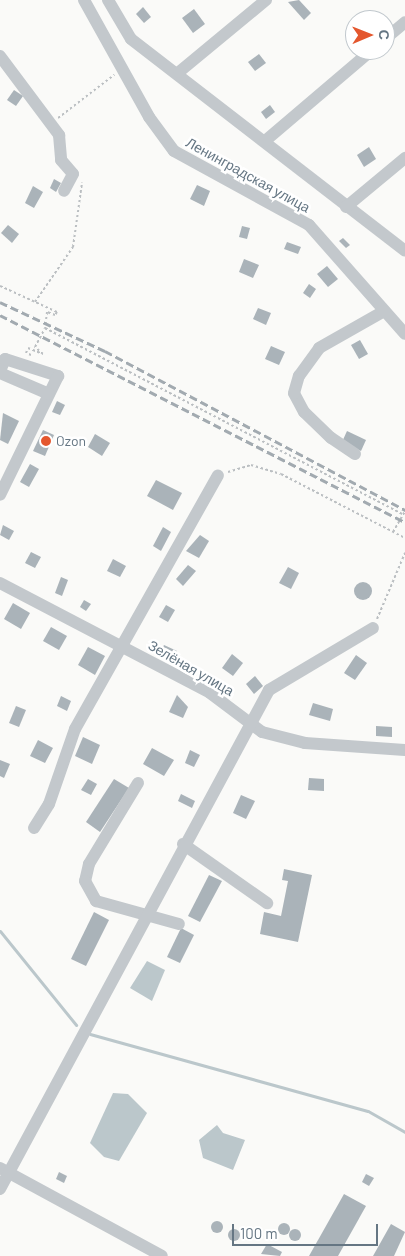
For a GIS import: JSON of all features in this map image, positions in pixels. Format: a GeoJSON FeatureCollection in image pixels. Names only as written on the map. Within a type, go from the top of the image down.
{"type":"FeatureCollection","features":[{"type":"Feature","properties":{"kind":"street"},"geometry":{"type":"LineString","coordinates":[[87,5],[101,0]]}},
{"type":"Feature","properties":{"kind":"street"},"geometry":{"type":"LineString","coordinates":[[108,0],[131,39],[179,72],[346,207],[405,251]]}},
{"type":"Feature","properties":{"kind":"street"},"geometry":{"type":"LineString","coordinates":[[179,72],[266,0]]}},
{"type":"Feature","properties":{"kind":"street","name":"Ленинградская улица"},"geometry":{"type":"LineString","coordinates":[[87,5],[156,130],[174,151],[309,225],[405,334]]}},
{"type":"Feature","properties":{"kind":"street"},"geometry":{"type":"LineString","coordinates":[[395,30],[405,22]]}},
{"type":"Feature","properties":{"kind":"street"},"geometry":{"type":"LineString","coordinates":[[0,56],[52,122],[59,135],[61,160],[72,174],[64,191]]}},
{"type":"Feature","properties":{"kind":"street"},"geometry":{"type":"LineString","coordinates":[[264,141],[360,60]]}},
{"type":"Feature","properties":{"kind":"street"},"geometry":{"type":"LineString","coordinates":[[346,207],[405,158]]}},
{"type":"Feature","properties":{"kind":"street"},"geometry":{"type":"LineString","coordinates":[[355,454],[311,418],[294,393],[299,376],[319,348],[384,311]]}},
{"type":"Feature","properties":{"kind":"street"},"geometry":{"type":"LineString","coordinates":[[0,495],[58,376],[29,363],[5,359],[0,372],[49,394]]}},
{"type":"Feature","properties":{"kind":"street"},"geometry":{"type":"LineString","coordinates":[[34,828],[49,804],[74,729],[218,475]]}},
{"type":"Feature","properties":{"kind":"street","name":"Зелёная улица"},"geometry":{"type":"LineString","coordinates":[[0,583],[210,694],[247,723],[262,732],[306,743],[405,750]]}},
{"type":"Feature","properties":{"kind":"street"},"geometry":{"type":"LineString","coordinates":[[0,1189],[4,1170],[144,918],[247,723],[269,690],[373,628]]}},
{"type":"Feature","properties":{"kind":"street"},"geometry":{"type":"LineString","coordinates":[[138,783],[89,864],[85,881],[96,901],[144,918],[179,924]]}},
{"type":"Feature","properties":{"kind":"street"},"geometry":{"type":"LineString","coordinates":[[183,844],[267,903]]}},
{"type":"Feature","properties":{"kind":"street"},"geometry":{"type":"LineString","coordinates":[[4,1170],[162,1256]]}},
{"type":"Feature","properties":{"kind":"path"},"geometry":{"type":"LineString","coordinates":[[60,116],[122,69]]}},
{"type":"Feature","properties":{"kind":"path"},"geometry":{"type":"LineString","coordinates":[[35,302],[38,291],[73,247],[83,184],[72,174]]}},
{"type":"Feature","properties":{"kind":"path"},"geometry":{"type":"LineString","coordinates":[[0,286],[56,312],[55,315],[47,312],[45,328],[35,347],[43,354],[28,348],[26,353],[42,360]]}},
{"type":"Feature","properties":{"kind":"path"},"geometry":{"type":"LineString","coordinates":[[45,328],[403,514]]}},
{"type":"Feature","properties":{"kind":"path"},"geometry":{"type":"LineString","coordinates":[[218,475],[251,465],[281,474],[405,538]]}},
{"type":"Feature","properties":{"kind":"path"},"geometry":{"type":"LineString","coordinates":[[393,532],[405,511]]}},
{"type":"Feature","properties":{"kind":"path"},"geometry":{"type":"LineString","coordinates":[[373,628],[405,553]]}},
{"type":"Feature","properties":{"kind":"shaded area"},"geometry":{"type":"Polygon","coordinates":[[[147,961],[165,970],[152,1001],[130,988],[147,961]]]}},
{"type":"Feature","properties":{"kind":"shaded area"},"geometry":{"type":"Polygon","coordinates":[[[113,1093],[128,1094],[147,1113],[119,1161],[104,1157],[90,1143],[113,1093]]]}},
{"type":"Feature","properties":{"kind":"shaded area"},"geometry":{"type":"Polygon","coordinates":[[[217,1125],[223,1133],[245,1140],[233,1170],[203,1158],[199,1140],[217,1125]]]}},
{"type":"Feature","properties":{"kind":"building"},"geometry":{"type":"Polygon","coordinates":[[[299,0],[311,13],[304,20],[288,2],[299,0]]]}},
{"type":"Feature","properties":{"kind":"building"},"geometry":{"type":"Polygon","coordinates":[[[143,7],[151,17],[144,23],[136,14],[143,7]]]}},
{"type":"Feature","properties":{"kind":"building"},"geometry":{"type":"Polygon","coordinates":[[[194,9],[205,24],[193,33],[182,18],[194,9]]]}},
{"type":"Feature","properties":{"kind":"building"},"geometry":{"type":"Polygon","coordinates":[[[259,54],[266,63],[255,71],[248,62],[259,54]]]}},
{"type":"Feature","properties":{"kind":"building"},"geometry":{"type":"Polygon","coordinates":[[[14,90],[23,96],[16,106],[7,100],[14,90]]]}},
{"type":"Feature","properties":{"kind":"building"},"geometry":{"type":"Polygon","coordinates":[[[270,105],[275,112],[266,119],[261,112],[270,105]]]}},
{"type":"Feature","properties":{"kind":"building"},"geometry":{"type":"Polygon","coordinates":[[[369,147],[376,159],[364,167],[357,155],[369,147]]]}},
{"type":"Feature","properties":{"kind":"building"},"geometry":{"type":"Polygon","coordinates":[[[54,179],[61,183],[56,192],[50,188],[54,179]]]}},
{"type":"Feature","properties":{"kind":"building"},"geometry":{"type":"Polygon","coordinates":[[[197,185],[210,191],[204,206],[190,199],[197,185]]]}},
{"type":"Feature","properties":{"kind":"building"},"geometry":{"type":"Polygon","coordinates":[[[33,186],[43,192],[34,208],[25,203],[33,186]]]}},
{"type":"Feature","properties":{"kind":"building"},"geometry":{"type":"Polygon","coordinates":[[[8,225],[19,234],[12,243],[1,233],[8,225]]]}},
{"type":"Feature","properties":{"kind":"building"},"geometry":{"type":"Polygon","coordinates":[[[242,226],[250,228],[247,239],[239,237],[242,226]]]}},
{"type":"Feature","properties":{"kind":"building"},"geometry":{"type":"Polygon","coordinates":[[[343,238],[350,245],[346,248],[339,241],[343,238]]]}},
{"type":"Feature","properties":{"kind":"building"},"geometry":{"type":"Polygon","coordinates":[[[287,242],[301,247],[298,254],[284,249],[287,242]]]}},
{"type":"Feature","properties":{"kind":"building"},"geometry":{"type":"Polygon","coordinates":[[[244,259],[259,265],[253,278],[239,272],[244,259]]]}},
{"type":"Feature","properties":{"kind":"building"},"geometry":{"type":"Polygon","coordinates":[[[327,266],[338,279],[328,287],[317,274],[327,266]]]}},
{"type":"Feature","properties":{"kind":"building"},"geometry":{"type":"Polygon","coordinates":[[[309,284],[316,289],[310,298],[303,293],[309,284]]]}},
{"type":"Feature","properties":{"kind":"building"},"geometry":{"type":"Polygon","coordinates":[[[258,308],[271,313],[266,325],[253,319],[258,308]]]}},
{"type":"Feature","properties":{"kind":"building"},"geometry":{"type":"Polygon","coordinates":[[[360,340],[368,354],[359,359],[351,345],[360,340]]]}},
{"type":"Feature","properties":{"kind":"building"},"geometry":{"type":"Polygon","coordinates":[[[271,346],[285,352],[279,365],[265,359],[271,346]]]}},
{"type":"Feature","properties":{"kind":"building"},"geometry":{"type":"Polygon","coordinates":[[[57,401],[65,405],[60,415],[52,412],[57,401]]]}},
{"type":"Feature","properties":{"kind":"building"},"geometry":{"type":"Polygon","coordinates":[[[3,413],[19,421],[8,444],[0,440],[3,413]]]}},
{"type":"Feature","properties":{"kind":"building"},"geometry":{"type":"Polygon","coordinates":[[[43,430],[54,435],[45,456],[33,451],[43,430]]]}},
{"type":"Feature","properties":{"kind":"building"},"geometry":{"type":"Polygon","coordinates":[[[347,431],[366,440],[361,451],[342,442],[347,431]]]}},
{"type":"Feature","properties":{"kind":"building"},"geometry":{"type":"Polygon","coordinates":[[[95,434],[110,443],[102,456],[88,447],[95,434]]]}},
{"type":"Feature","properties":{"kind":"building"},"geometry":{"type":"Polygon","coordinates":[[[30,464],[39,469],[29,487],[20,482],[30,464]]]}},
{"type":"Feature","properties":{"kind":"building"},"geometry":{"type":"Polygon","coordinates":[[[156,480],[182,493],[173,510],[147,496],[156,480]]]}},
{"type":"Feature","properties":{"kind":"building"},"geometry":{"type":"Polygon","coordinates":[[[3,525],[14,531],[9,540],[0,535],[3,525]]]}},
{"type":"Feature","properties":{"kind":"building"},"geometry":{"type":"Polygon","coordinates":[[[163,527],[171,532],[161,551],[153,546],[163,527]]]}},
{"type":"Feature","properties":{"kind":"building"},"geometry":{"type":"Polygon","coordinates":[[[200,535],[209,541],[199,558],[186,551],[200,535]]]}},
{"type":"Feature","properties":{"kind":"building"},"geometry":{"type":"Polygon","coordinates":[[[31,552],[41,557],[35,568],[25,563],[31,552]]]}},
{"type":"Feature","properties":{"kind":"building"},"geometry":{"type":"Polygon","coordinates":[[[113,559],[126,566],[120,577],[107,571],[113,559]]]}},
{"type":"Feature","properties":{"kind":"building"},"geometry":{"type":"Polygon","coordinates":[[[188,565],[196,571],[183,586],[176,579],[188,565]]]}},
{"type":"Feature","properties":{"kind":"building"},"geometry":{"type":"Polygon","coordinates":[[[288,567],[299,573],[291,589],[279,583],[288,567]]]}},
{"type":"Feature","properties":{"kind":"building"},"geometry":{"type":"Polygon","coordinates":[[[61,577],[68,580],[62,596],[55,593],[61,577]]]}},
{"type":"Feature","properties":{"kind":"building"},"geometry":{"type":"Polygon","coordinates":[[[363,582],[369,585],[372,591],[369,597],[363,600],[357,597],[354,591],[357,585],[363,582]]]}},
{"type":"Feature","properties":{"kind":"building"},"geometry":{"type":"Polygon","coordinates":[[[84,600],[91,604],[86,611],[80,607],[84,600]]]}},
{"type":"Feature","properties":{"kind":"building"},"geometry":{"type":"Polygon","coordinates":[[[13,603],[30,613],[21,629],[4,619],[13,603]]]}},
{"type":"Feature","properties":{"kind":"building"},"geometry":{"type":"Polygon","coordinates":[[[166,605],[175,610],[168,622],[159,617],[166,605]]]}},
{"type":"Feature","properties":{"kind":"building"},"geometry":{"type":"Polygon","coordinates":[[[51,627],[67,636],[59,650],[43,641],[51,627]]]}},
{"type":"Feature","properties":{"kind":"building"},"geometry":{"type":"Polygon","coordinates":[[[164,645],[177,651],[172,661],[159,655],[164,645]]]}},
{"type":"Feature","properties":{"kind":"building"},"geometry":{"type":"Polygon","coordinates":[[[88,647],[105,656],[95,675],[78,665],[88,647]]]}},
{"type":"Feature","properties":{"kind":"building"},"geometry":{"type":"Polygon","coordinates":[[[232,654],[243,663],[233,676],[222,668],[232,654]]]}},
{"type":"Feature","properties":{"kind":"building"},"geometry":{"type":"Polygon","coordinates":[[[356,655],[367,663],[355,680],[344,673],[356,655]]]}},
{"type":"Feature","properties":{"kind":"building"},"geometry":{"type":"Polygon","coordinates":[[[255,676],[263,686],[254,694],[246,684],[255,676]]]}},
{"type":"Feature","properties":{"kind":"building"},"geometry":{"type":"Polygon","coordinates":[[[177,695],[188,707],[183,718],[169,712],[177,695]]]}},
{"type":"Feature","properties":{"kind":"building"},"geometry":{"type":"Polygon","coordinates":[[[61,696],[71,701],[67,711],[57,706],[61,696]]]}},
{"type":"Feature","properties":{"kind":"building"},"geometry":{"type":"Polygon","coordinates":[[[313,703],[333,709],[330,721],[309,715],[313,703]]]}},
{"type":"Feature","properties":{"kind":"building"},"geometry":{"type":"Polygon","coordinates":[[[16,706],[26,710],[19,727],[9,723],[16,706]]]}},
{"type":"Feature","properties":{"kind":"building"},"geometry":{"type":"Polygon","coordinates":[[[376,726],[392,727],[392,737],[376,736],[376,726]]]}},
{"type":"Feature","properties":{"kind":"building"},"geometry":{"type":"Polygon","coordinates":[[[83,737],[100,745],[92,764],[75,756],[83,737]]]}},
{"type":"Feature","properties":{"kind":"building"},"geometry":{"type":"Polygon","coordinates":[[[38,740],[53,748],[45,763],[30,756],[38,740]]]}},
{"type":"Feature","properties":{"kind":"building"},"geometry":{"type":"Polygon","coordinates":[[[152,748],[174,760],[164,776],[143,764],[152,748]]]}},
{"type":"Feature","properties":{"kind":"building"},"geometry":{"type":"Polygon","coordinates":[[[190,750],[200,755],[194,767],[185,763],[190,750]]]}},
{"type":"Feature","properties":{"kind":"building"},"geometry":{"type":"Polygon","coordinates":[[[0,760],[10,764],[4,778],[0,776],[0,760]]]}},
{"type":"Feature","properties":{"kind":"building"},"geometry":{"type":"Polygon","coordinates":[[[309,778],[324,779],[324,791],[308,790],[309,778]]]}},
{"type":"Feature","properties":{"kind":"building"},"geometry":{"type":"Polygon","coordinates":[[[88,779],[97,784],[91,795],[81,790],[88,779]]]}},
{"type":"Feature","properties":{"kind":"building"},"geometry":{"type":"Polygon","coordinates":[[[114,779],[129,788],[100,832],[86,822],[114,779]]]}},
{"type":"Feature","properties":{"kind":"building"},"geometry":{"type":"Polygon","coordinates":[[[181,794],[195,801],[192,808],[178,801],[181,794]]]}},
{"type":"Feature","properties":{"kind":"building"},"geometry":{"type":"Polygon","coordinates":[[[241,795],[255,801],[246,819],[233,813],[241,795]]]}},
{"type":"Feature","properties":{"kind":"building"},"geometry":{"type":"Polygon","coordinates":[[[284,869],[312,875],[298,942],[260,934],[264,912],[281,916],[288,881],[282,880],[284,869]]]}},
{"type":"Feature","properties":{"kind":"building"},"geometry":{"type":"Polygon","coordinates":[[[209,875],[222,881],[200,922],[188,916],[209,875]]]}},
{"type":"Feature","properties":{"kind":"building"},"geometry":{"type":"Polygon","coordinates":[[[94,912],[109,920],[86,966],[71,959],[94,912]]]}},
{"type":"Feature","properties":{"kind":"building"},"geometry":{"type":"Polygon","coordinates":[[[181,928],[194,935],[180,963],[167,957],[181,928]]]}},
{"type":"Feature","properties":{"kind":"building"},"geometry":{"type":"Polygon","coordinates":[[[59,1172],[67,1176],[64,1183],[56,1179],[59,1172]]]}},
{"type":"Feature","properties":{"kind":"building"},"geometry":{"type":"Polygon","coordinates":[[[366,1174],[374,1178],[369,1186],[362,1182],[366,1174]]]}},
{"type":"Feature","properties":{"kind":"building"},"geometry":{"type":"Polygon","coordinates":[[[344,1194],[366,1206],[338,1256],[309,1256],[344,1194]]]}},
{"type":"Feature","properties":{"kind":"building"},"geometry":{"type":"Polygon","coordinates":[[[217,1221],[223,1227],[217,1233],[211,1227],[217,1221]]]}},
{"type":"Feature","properties":{"kind":"building"},"geometry":{"type":"Polygon","coordinates":[[[284,1223],[290,1229],[284,1235],[278,1229],[284,1223]]]}},
{"type":"Feature","properties":{"kind":"building"},"geometry":{"type":"Polygon","coordinates":[[[391,1224],[405,1232],[394,1256],[373,1256],[391,1224]]]}},
{"type":"Feature","properties":{"kind":"building"},"geometry":{"type":"Polygon","coordinates":[[[234,1229],[240,1235],[234,1241],[228,1235],[234,1229]]]}},
{"type":"Feature","properties":{"kind":"building"},"geometry":{"type":"Polygon","coordinates":[[[295,1229],[301,1235],[295,1241],[289,1235],[295,1229]]]}},
{"type":"Feature","properties":{"kind":"building"},"geometry":{"type":"Polygon","coordinates":[[[267,1244],[282,1252],[280,1256],[261,1254],[267,1244]]]}},
{"type":"Feature","properties":{"kind":"waterway"},"geometry":{"type":"LineString","coordinates":[[0,931],[76,1025]]}},
{"type":"Feature","properties":{"kind":"waterway"},"geometry":{"type":"LineString","coordinates":[[90,1034],[368,1111],[405,1132]]}},
{"type":"Feature","properties":{"kind":"railway"},"geometry":{"type":"LineString","coordinates":[[0,302],[105,351],[405,510]]}},
{"type":"Feature","properties":{"kind":"railway"},"geometry":{"type":"LineString","coordinates":[[0,315],[405,522]]}},
{"type":"Feature","properties":{"kind":"place","name":"Ozon"},"geometry":{"type":"Point","coordinates":[46,441]}}]}
